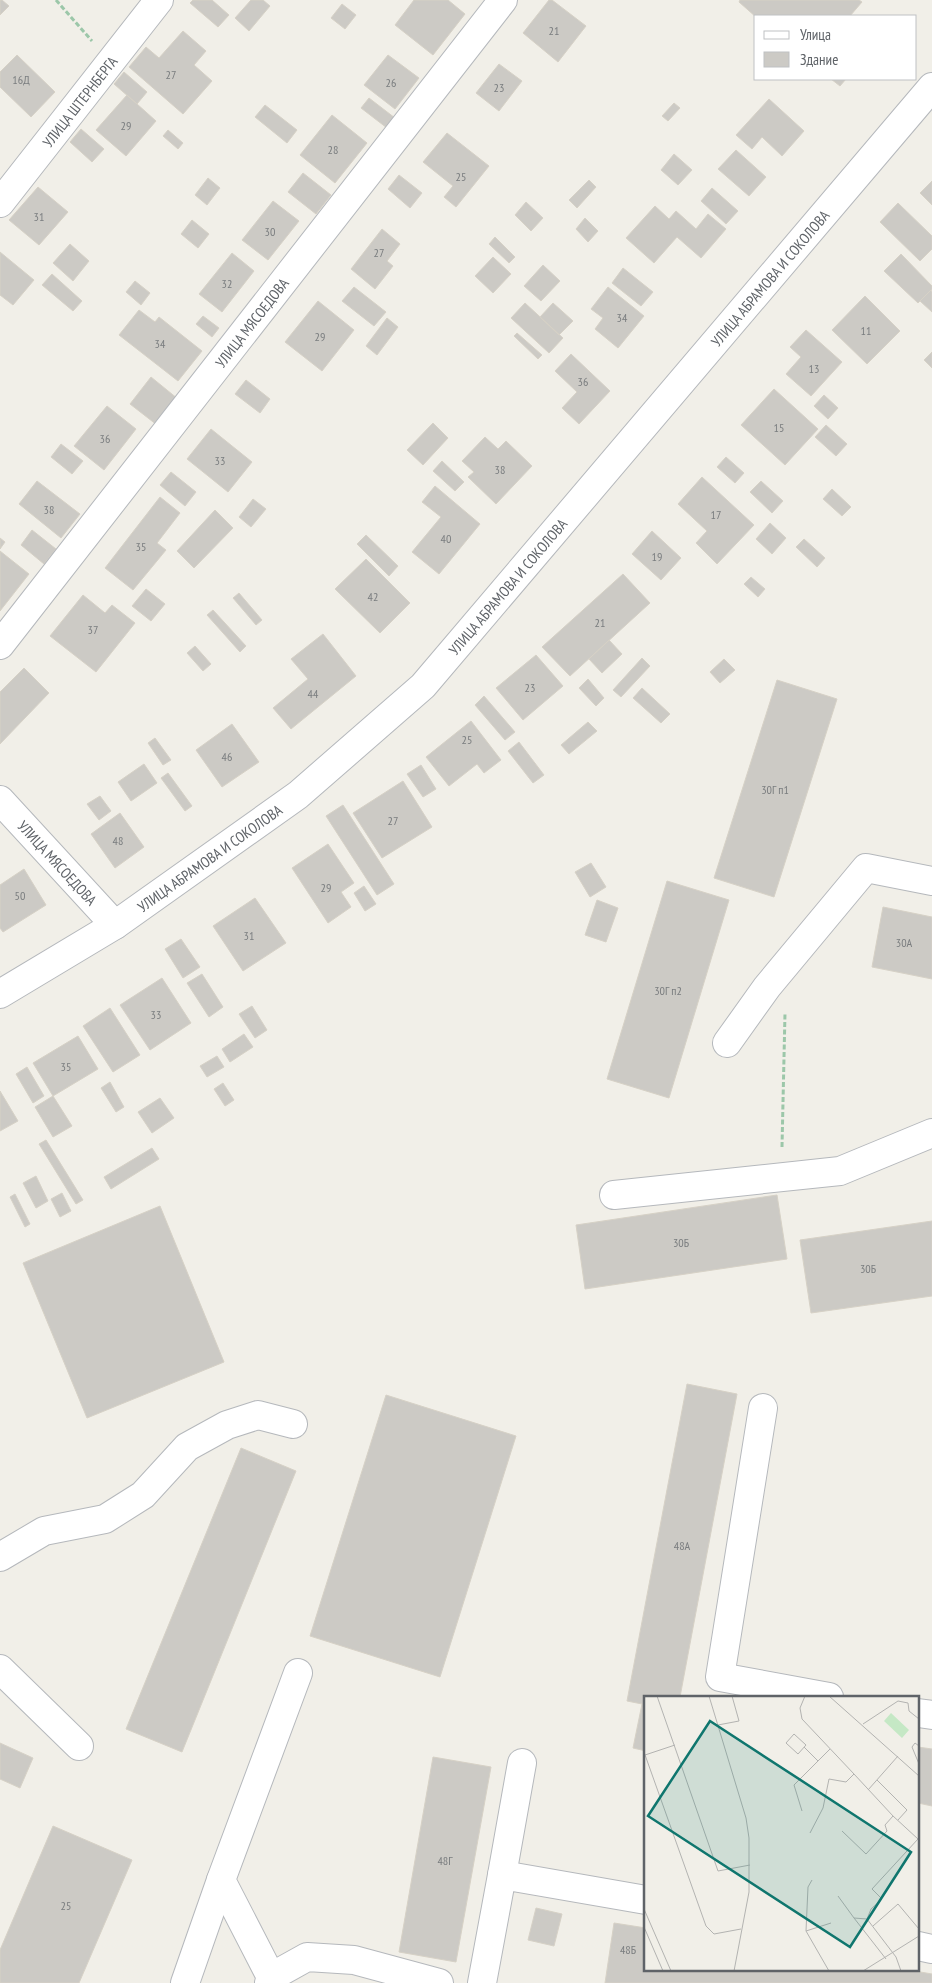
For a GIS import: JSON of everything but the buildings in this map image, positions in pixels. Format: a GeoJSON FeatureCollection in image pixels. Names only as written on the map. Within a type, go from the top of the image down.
{"type":"FeatureCollection","features":[{"type":"Feature","properties":{"kind":"street","name":"УЛИЦА ШТЕРНБЕРГА"},"geometry":{"type":"LineString","coordinates":[[0,203],[159,0]]}},
{"type":"Feature","properties":{"kind":"street","name":"УЛИЦА МЯСОЕДОВА"},"geometry":{"type":"LineString","coordinates":[[0,645],[503,0]]}},
{"type":"Feature","properties":{"kind":"street","name":"УЛИЦА АБРАМОВА И СОКОЛОВА"},"geometry":{"type":"LineString","coordinates":[[0,994],[115,925],[298,795],[424,686],[932,87]]}},
{"type":"Feature","properties":{"kind":"street","name":"УЛИЦА МЯСОЕДОВА"},"geometry":{"type":"LineString","coordinates":[[0,800],[115,925]]}},
{"type":"Feature","properties":{"kind":"street"},"geometry":{"type":"LineString","coordinates":[[727,1043],[778,974],[866,868],[932,880]]}},
{"type":"Feature","properties":{"kind":"street"},"geometry":{"type":"LineString","coordinates":[[614,1195],[840,1171],[932,1132]]}},
{"type":"Feature","properties":{"kind":"street"},"geometry":{"type":"LineString","coordinates":[[763,1408],[720,1677],[824,1696]]}},
{"type":"Feature","properties":{"kind":"street"},"geometry":{"type":"LineString","coordinates":[[0,1557],[44,1531],[105,1518],[143,1495],[187,1447],[227,1425],[258,1415],[293,1424]]}},
{"type":"Feature","properties":{"kind":"street"},"geometry":{"type":"LineString","coordinates":[[0,1669],[79,1746]]}},
{"type":"Feature","properties":{"kind":"street"},"geometry":{"type":"LineString","coordinates":[[185,1983],[298,1673]]}},
{"type":"Feature","properties":{"kind":"street"},"geometry":{"type":"LineString","coordinates":[[482,1983],[522,1763]]}},
{"type":"Feature","properties":{"kind":"street"},"geometry":{"type":"LineString","coordinates":[[502,1876],[644,1900]]}},
{"type":"Feature","properties":{"kind":"street"},"geometry":{"type":"LineString","coordinates":[[221,1880],[270,1980],[307,1957],[354,1960],[439,1983]]}},
{"type":"Feature","properties":{"kind":"path"},"geometry":{"type":"LineString","coordinates":[[56,0],[110,61]]}},
{"type":"Feature","properties":{"kind":"path"},"geometry":{"type":"LineString","coordinates":[[781,1178],[786,1006]]}}]}
